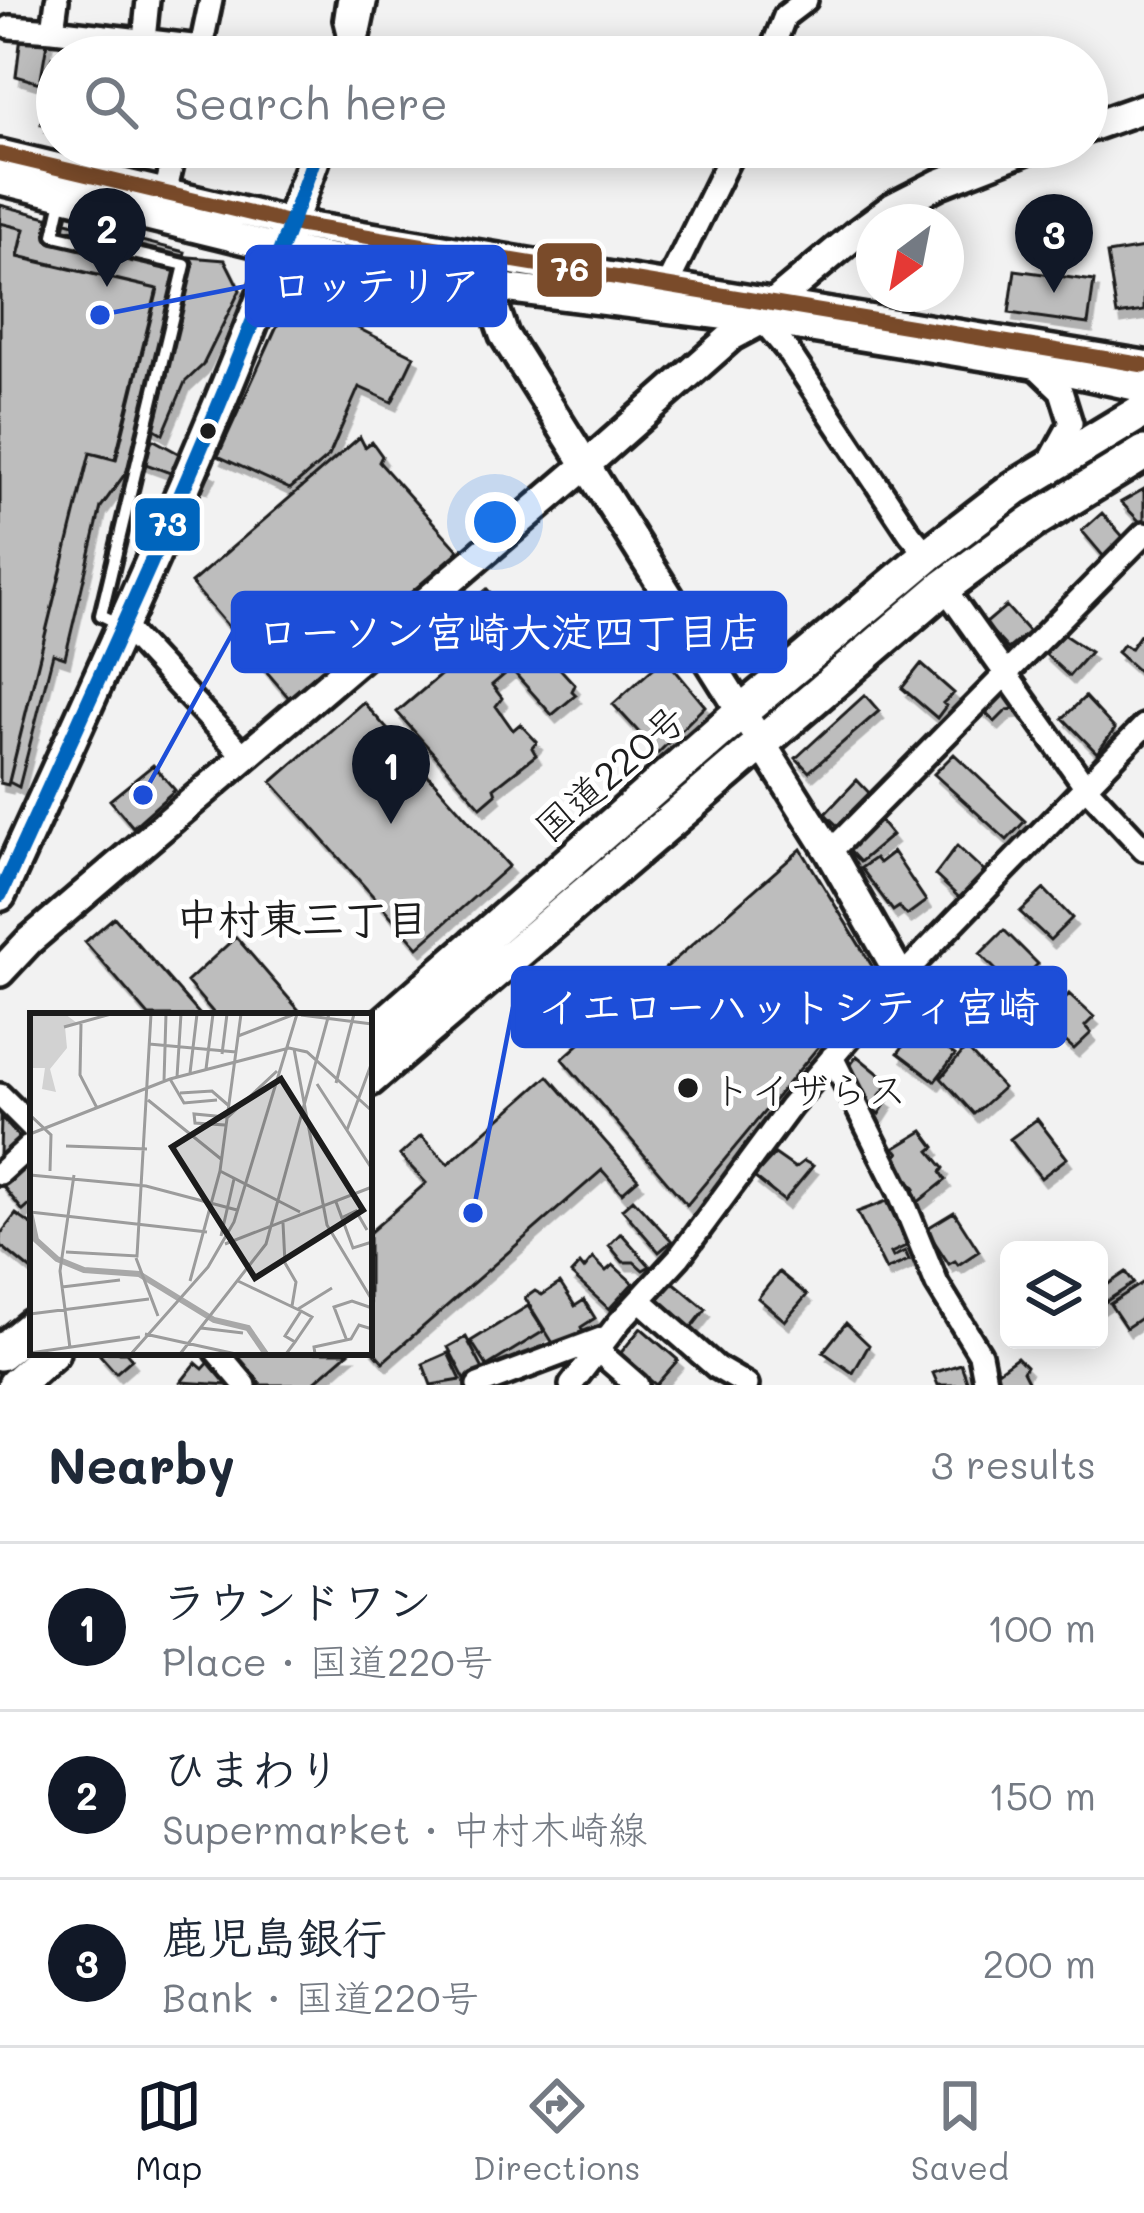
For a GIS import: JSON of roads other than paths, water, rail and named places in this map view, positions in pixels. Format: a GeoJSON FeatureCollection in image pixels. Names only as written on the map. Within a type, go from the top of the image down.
{"type":"FeatureCollection","features":[{"type":"Feature","properties":{"kind":"highway","name":"国道220号"},"geometry":{"type":"LineString","coordinates":[[372,1035],[928,555],[1042,471],[1144,410]]}},
{"type":"Feature","properties":{"kind":"highway","name":"国道220号"},"geometry":{"type":"LineString","coordinates":[[372,1076],[944,587],[1032,522],[1144,453]]}},
{"type":"Feature","properties":{"kind":"highway"},"geometry":{"type":"LineString","coordinates":[[0,1353],[30,1328]]}},
{"type":"Feature","properties":{"kind":"highway"},"geometry":{"type":"LineString","coordinates":[[15,1385],[49,1355]]}},
{"type":"Feature","properties":{"kind":"main road"},"geometry":{"type":"LineString","coordinates":[[353,36],[361,0]]}},
{"type":"Feature","properties":{"kind":"main road"},"geometry":{"type":"LineString","coordinates":[[0,896],[123,626],[310,168]]}},
{"type":"Feature","properties":{"kind":"street"},"geometry":{"type":"LineString","coordinates":[[53,30],[57,0]]}},
{"type":"Feature","properties":{"kind":"street"},"geometry":{"type":"LineString","coordinates":[[144,36],[148,0]]}},
{"type":"Feature","properties":{"kind":"street"},"geometry":{"type":"LineString","coordinates":[[203,36],[211,0]]}},
{"type":"Feature","properties":{"kind":"street"},"geometry":{"type":"LineString","coordinates":[[777,36],[784,16],[806,0]]}},
{"type":"Feature","properties":{"kind":"street"},"geometry":{"type":"LineString","coordinates":[[10,28],[108,36]]}},
{"type":"Feature","properties":{"kind":"street"},"geometry":{"type":"LineString","coordinates":[[1108,121],[1144,108]]}},
{"type":"Feature","properties":{"kind":"street"},"geometry":{"type":"LineString","coordinates":[[0,154],[36,163]]}},
{"type":"Feature","properties":{"kind":"street"},"geometry":{"type":"LineString","coordinates":[[58,168],[165,194],[286,236],[487,286],[769,311],[1144,365]]}},
{"type":"Feature","properties":{"kind":"street"},"geometry":{"type":"LineString","coordinates":[[165,194],[171,168]]}},
{"type":"Feature","properties":{"kind":"street"},"geometry":{"type":"LineString","coordinates":[[668,283],[725,168]]}},
{"type":"Feature","properties":{"kind":"street"},"geometry":{"type":"LineString","coordinates":[[0,972],[28,941],[732,336],[769,311],[893,207],[978,168]]}},
{"type":"Feature","properties":{"kind":"street"},"geometry":{"type":"LineString","coordinates":[[0,180],[286,236],[668,283],[769,311],[1144,388]]}},
{"type":"Feature","properties":{"kind":"street"},"geometry":{"type":"LineString","coordinates":[[487,286],[504,335],[830,853],[901,977]]}},
{"type":"Feature","properties":{"kind":"street"},"geometry":{"type":"LineString","coordinates":[[769,311],[928,555]]}},
{"type":"Feature","properties":{"kind":"street"},"geometry":{"type":"LineString","coordinates":[[1033,364],[1061,391],[1071,423],[1061,447],[1042,471]]}},
{"type":"Feature","properties":{"kind":"street"},"geometry":{"type":"LineString","coordinates":[[830,853],[1144,534]]}},
{"type":"Feature","properties":{"kind":"street"},"geometry":{"type":"LineString","coordinates":[[944,587],[1086,787],[1144,849]]}},
{"type":"Feature","properties":{"kind":"street"},"geometry":{"type":"LineString","coordinates":[[123,626],[243,755]]}},
{"type":"Feature","properties":{"kind":"street"},"geometry":{"type":"LineString","coordinates":[[571,1385],[679,1257],[790,1107],[901,977],[1144,726]]}},
{"type":"Feature","properties":{"kind":"street"},"geometry":{"type":"LineString","coordinates":[[832,1058],[899,1191],[937,1284],[980,1354],[986,1385]]}},
{"type":"Feature","properties":{"kind":"street"},"geometry":{"type":"LineString","coordinates":[[0,1095],[30,1125]]}},
{"type":"Feature","properties":{"kind":"street"},"geometry":{"type":"LineString","coordinates":[[0,1173],[30,1146]]}},
{"type":"Feature","properties":{"kind":"street"},"geometry":{"type":"LineString","coordinates":[[640,1300],[716,1367],[747,1385]]}},
{"type":"Feature","properties":{"kind":"street"},"geometry":{"type":"LineString","coordinates":[[478,1385],[602,1344]]}},
{"type":"Feature","properties":{"kind":"street"},"geometry":{"type":"LineString","coordinates":[[602,1344],[637,1385]]}},
{"type":"Feature","properties":{"kind":"street"},"geometry":{"type":"LineString","coordinates":[[220,1355],[245,1385]]}},
{"type":"Feature","properties":{"kind":"lane"},"geometry":{"type":"LineString","coordinates":[[343,0],[344,36]]}},
{"type":"Feature","properties":{"kind":"lane"},"geometry":{"type":"LineString","coordinates":[[64,196],[54,235],[185,265],[101,615],[123,626]]}},
{"type":"Feature","properties":{"kind":"place","name":"ひまわり"},"geometry":{"type":"Point","coordinates":[107,287]}},
{"type":"Feature","properties":{"kind":"place","name":"鹿児島銀行"},"geometry":{"type":"Point","coordinates":[1054,293]}},
{"type":"Feature","properties":{"kind":"place","name":"ロッテリア"},"geometry":{"type":"Point","coordinates":[100,315]}},
{"type":"Feature","properties":{"kind":"place","name":"ローソン宮崎大淀四丁目店"},"geometry":{"type":"Point","coordinates":[143,795]}},
{"type":"Feature","properties":{"kind":"place","name":"ラウンドワン"},"geometry":{"type":"Point","coordinates":[391,824]}},
{"type":"Feature","properties":{"kind":"place","name":"トイザらス"},"geometry":{"type":"Point","coordinates":[688,1088]}},
{"type":"Feature","properties":{"kind":"place","name":"イエローハットシティ宮崎"},"geometry":{"type":"Point","coordinates":[473,1213]}},
{"type":"Feature","properties":{"kind":"district","name":"中村東三丁目"},"geometry":{"type":"Point","coordinates":[302,917]}}]}
